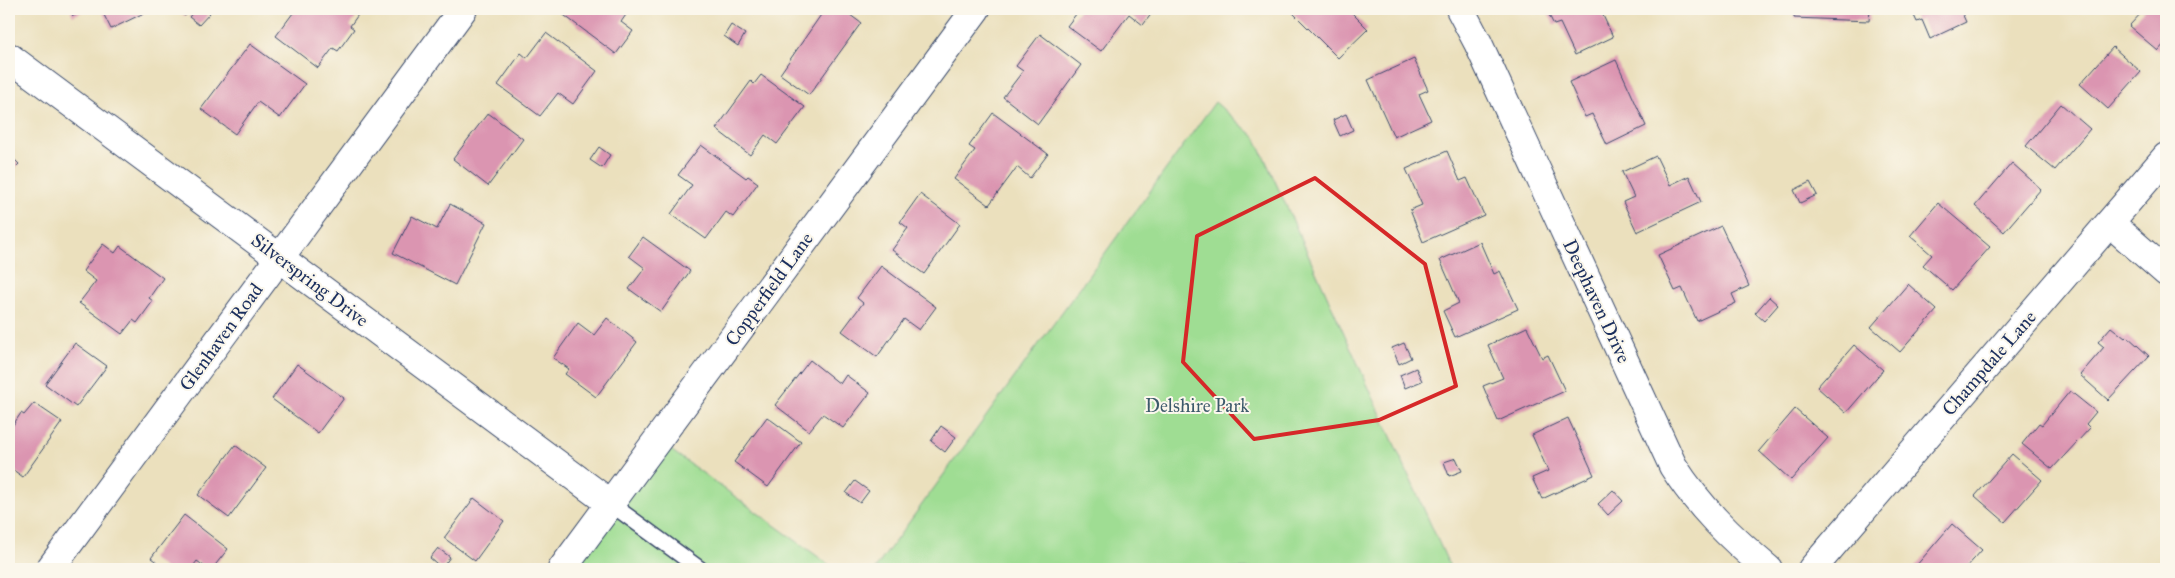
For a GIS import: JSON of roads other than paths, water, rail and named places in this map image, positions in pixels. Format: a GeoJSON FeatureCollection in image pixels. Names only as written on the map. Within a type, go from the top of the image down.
{"type":"FeatureCollection","features":[{"type":"Feature","properties":{"kind":"street","name":"Glenhaven Road"},"geometry":{"type":"LineString","coordinates":[[50,569],[463,9]]}},
{"type":"Feature","properties":{"kind":"street","name":"Copperfield Lane"},"geometry":{"type":"LineString","coordinates":[[562,569],[976,9]]}},
{"type":"Feature","properties":{"kind":"street","name":"Deephaven Drive"},"geometry":{"type":"LineString","coordinates":[[1460,9],[1478,43],[1673,466],[1693,496],[1725,532],[1768,569]]}},
{"type":"Feature","properties":{"kind":"street","name":"Silverspring Drive"},"geometry":{"type":"LineString","coordinates":[[9,57],[610,504]]}},
{"type":"Feature","properties":{"kind":"street","name":"Champdale Lane"},"geometry":{"type":"LineString","coordinates":[[1812,569],[2166,158]]}},
{"type":"Feature","properties":{"kind":"street"},"geometry":{"type":"LineString","coordinates":[[2110,223],[2166,272]]}},
{"type":"Feature","properties":{"kind":"lane"},"geometry":{"type":"LineString","coordinates":[[610,504],[700,569]]}},
{"type":"Feature","properties":{"kind":"park label","name":"Delshire Park"},"geometry":{"type":"Point","coordinates":[1197,405]}}]}
